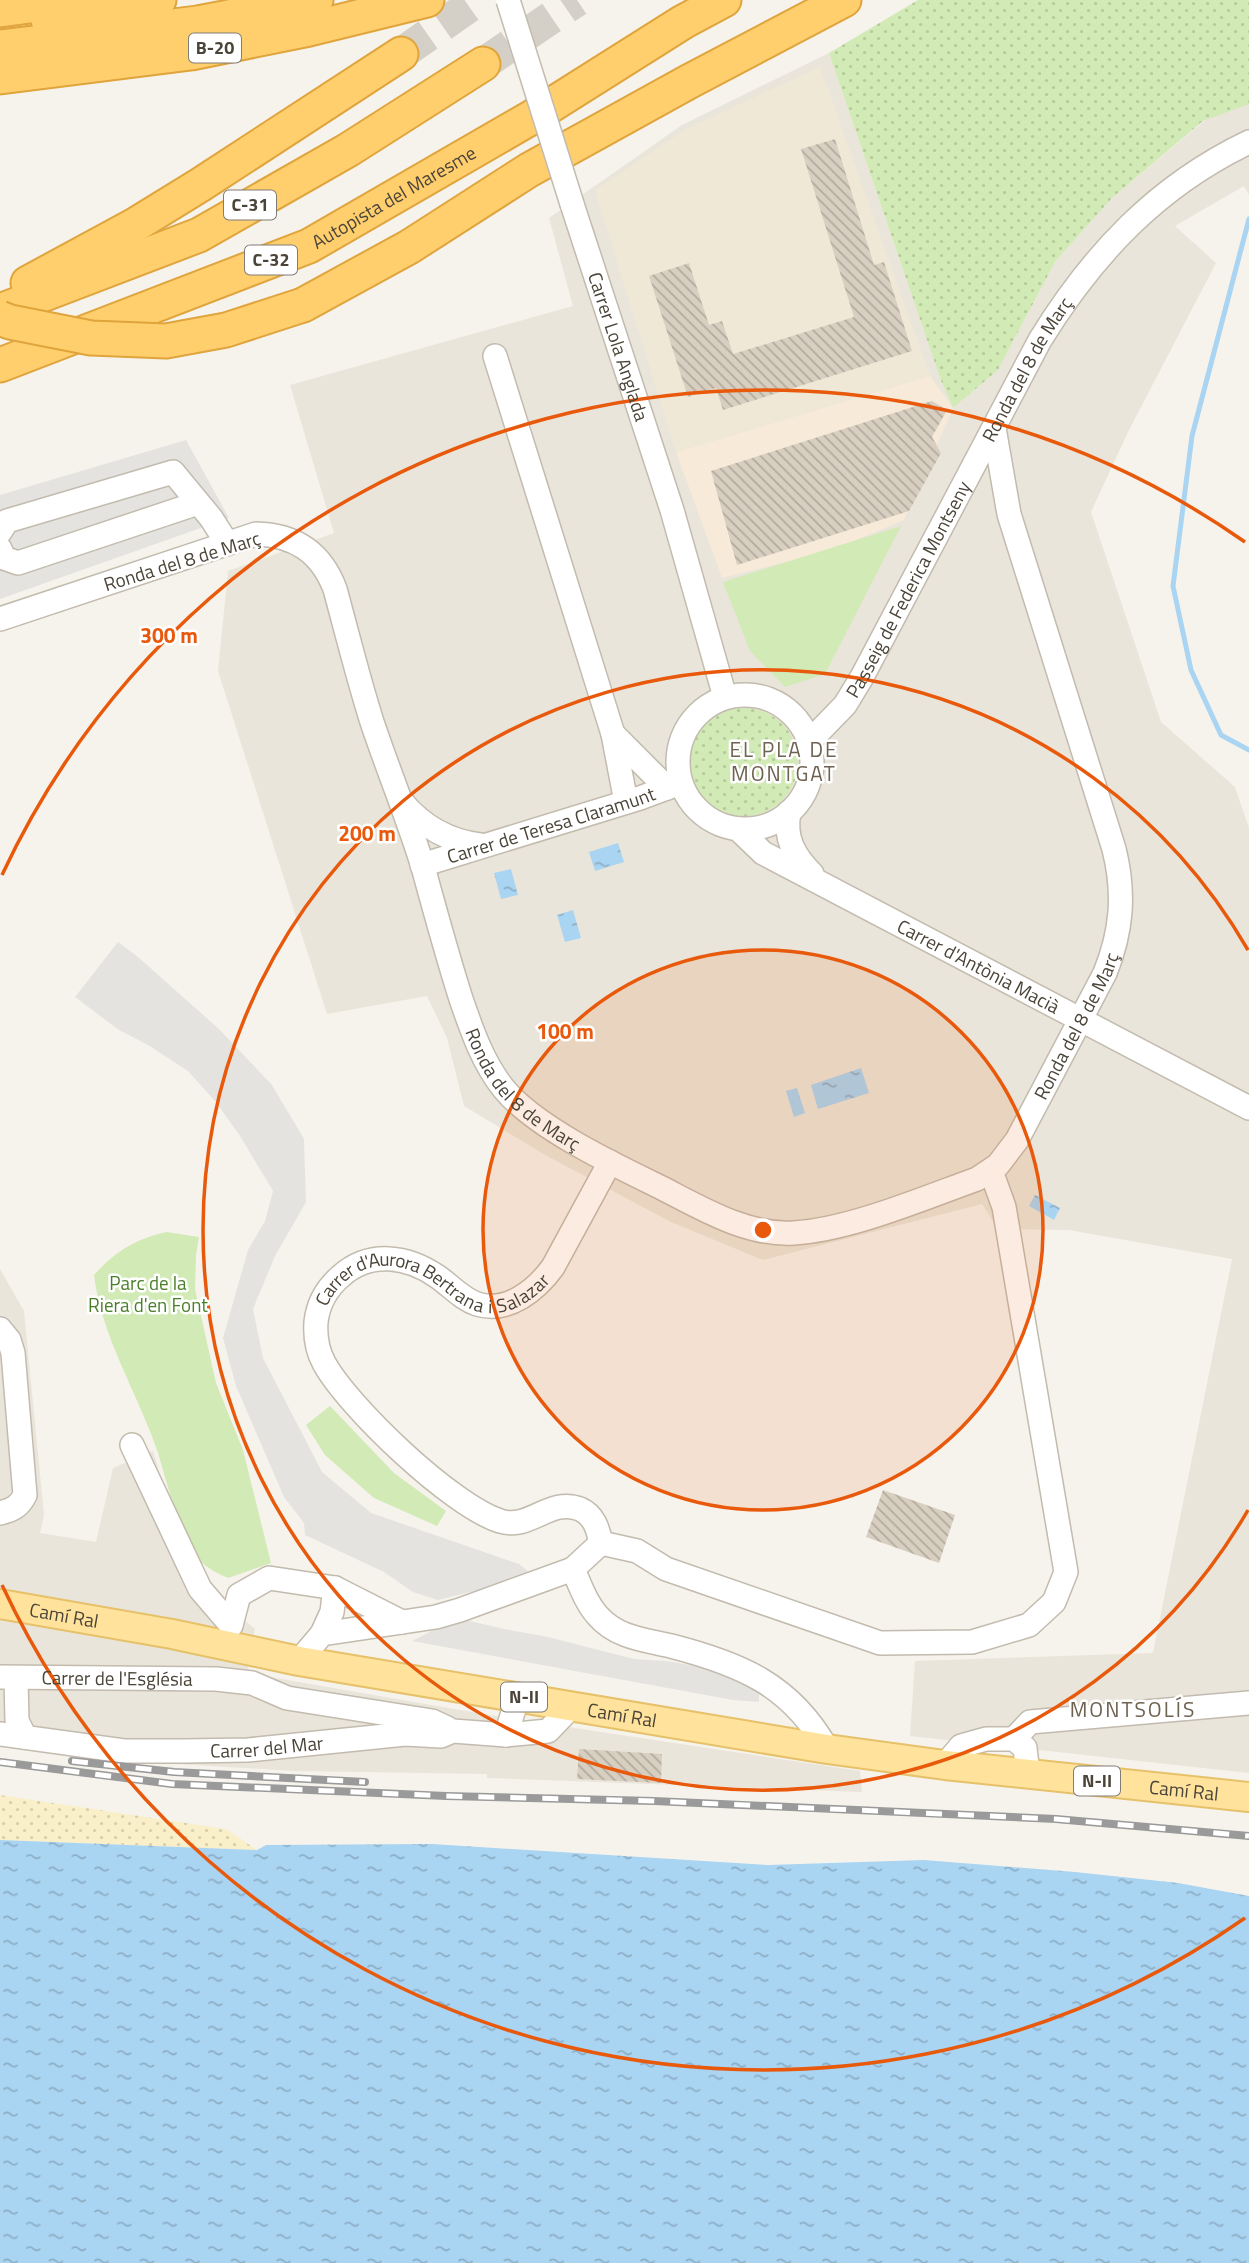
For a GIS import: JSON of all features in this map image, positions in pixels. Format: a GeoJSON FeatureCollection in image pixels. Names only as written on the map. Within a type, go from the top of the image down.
{"type":"FeatureCollection","features":[{"type":"Feature","properties":{"kind":"highway"},"geometry":{"type":"LineString","coordinates":[[0,10],[78,0]]}},
{"type":"Feature","properties":{"kind":"highway"},"geometry":{"type":"LineString","coordinates":[[0,27],[69,18],[159,0]]}},
{"type":"Feature","properties":{"kind":"highway","name":"B-20"},"geometry":{"type":"LineString","coordinates":[[0,47],[198,23],[316,0]]}},
{"type":"Feature","properties":{"kind":"highway","name":"B-20"},"geometry":{"type":"LineString","coordinates":[[0,78],[191,53],[309,29],[427,0]]}},
{"type":"Feature","properties":{"kind":"highway","name":"Autopista del Maresme"},"geometry":{"type":"LineString","coordinates":[[0,365],[309,246],[534,116],[683,22],[724,0]]}},
{"type":"Feature","properties":{"kind":"highway"},"geometry":{"type":"LineString","coordinates":[[683,22],[750,0]]}},
{"type":"Feature","properties":{"kind":"highway"},"geometry":{"type":"LineString","coordinates":[[0,318],[92,338],[166,341],[226,330],[303,305],[409,247],[529,170],[844,0]]}},
{"type":"Feature","properties":{"kind":"highway"},"geometry":{"type":"LineString","coordinates":[[0,300],[157,212],[401,54]]}},
{"type":"Feature","properties":{"kind":"highway","name":"C-31"},"geometry":{"type":"LineString","coordinates":[[0,311],[199,235],[348,150],[484,64]]}},
{"type":"Feature","properties":{"kind":"main road","name":"Camí Ral"},"geometry":{"type":"LineString","coordinates":[[0,1604],[185,1637],[299,1661],[827,1749],[945,1765],[1249,1797]]}},
{"type":"Feature","properties":{"kind":"street","name":"Carrer Lola Anglada"},"geometry":{"type":"LineString","coordinates":[[509,0],[672,510],[725,697]]}},
{"type":"Feature","properties":{"kind":"street","name":"Ronda del 8 de Març"},"geometry":{"type":"LineString","coordinates":[[0,619],[256,534],[297,543],[309,550],[328,570],[372,721],[422,865],[473,1033],[491,1071],[506,1091],[537,1118],[610,1162],[735,1223],[753,1229],[785,1233],[839,1225],[967,1182],[991,1171],[1006,1157],[1017,1140],[1115,950],[1122,906],[1119,869],[1009,514],[994,428],[1054,318],[1105,248],[1157,201],[1218,158],[1249,142]]}},
{"type":"Feature","properties":{"kind":"street"},"geometry":{"type":"LineString","coordinates":[[495,356],[612,734],[626,802]]}},
{"type":"Feature","properties":{"kind":"street","name":"Passeig de Federica Montseny"},"geometry":{"type":"LineString","coordinates":[[810,741],[845,705],[862,677],[994,428]]}},
{"type":"Feature","properties":{"kind":"street"},"geometry":{"type":"LineString","coordinates":[[0,532],[7,521],[173,472],[228,543]]}},
{"type":"Feature","properties":{"kind":"street"},"geometry":{"type":"LineString","coordinates":[[0,549],[4,558],[18,563],[198,503]]}},
{"type":"Feature","properties":{"kind":"street"},"geometry":{"type":"LineString","coordinates":[[612,734],[673,785],[702,814],[725,826],[738,829],[757,829],[789,812],[805,790],[814,768],[810,741],[797,721],[780,707],[760,697],[743,694],[725,697],[708,707],[695,721],[682,743],[673,785]]}},
{"type":"Feature","properties":{"kind":"street","name":"Carrer de Teresa Claramunt"},"geometry":{"type":"LineString","coordinates":[[422,865],[673,785]]}},
{"type":"Feature","properties":{"kind":"street","name":"Ronda del 8 de Març"},"geometry":{"type":"LineString","coordinates":[[399,798],[429,828],[465,843],[483,846]]}},
{"type":"Feature","properties":{"kind":"street","name":"Carrer d'Antònia Macià"},"geometry":{"type":"LineString","coordinates":[[789,812],[786,826],[794,853],[822,884]]}},
{"type":"Feature","properties":{"kind":"street","name":"Carrer d'Antònia Macià"},"geometry":{"type":"LineString","coordinates":[[738,829],[763,853],[1249,1108]]}},
{"type":"Feature","properties":{"kind":"street","name":"Carrer d'Aurora Bertrana i Salazar"},"geometry":{"type":"LineString","coordinates":[[601,1543],[593,1518],[576,1508],[559,1506],[523,1522],[511,1524],[488,1517],[444,1487],[386,1437],[324,1363],[318,1348],[316,1319],[325,1294],[343,1274],[370,1260],[402,1260],[415,1264],[479,1305],[520,1299],[545,1278],[553,1267],[610,1162]]}},
{"type":"Feature","properties":{"kind":"street"},"geometry":{"type":"LineString","coordinates":[[322,1634],[460,1610],[573,1569],[601,1543],[637,1550],[666,1569],[880,1643],[972,1643],[1029,1625],[1054,1602],[1066,1572],[1004,1207],[991,1171]]}},
{"type":"Feature","properties":{"kind":"street"},"geometry":{"type":"LineString","coordinates":[[0,1329],[9,1340],[12,1353],[9,1406],[25,1495],[13,1510],[0,1513]]}},
{"type":"Feature","properties":{"kind":"street"},"geometry":{"type":"LineString","coordinates":[[132,1445],[200,1589],[231,1625],[239,1595],[270,1578],[335,1588],[402,1622]]}},
{"type":"Feature","properties":{"kind":"street"},"geometry":{"type":"LineString","coordinates":[[573,1569],[599,1618],[618,1632],[641,1641],[708,1656],[768,1684],[794,1703],[813,1725],[827,1749]]}},
{"type":"Feature","properties":{"kind":"street"},"geometry":{"type":"LineString","coordinates":[[299,1661],[322,1634],[332,1612],[335,1588]]}},
{"type":"Feature","properties":{"kind":"street","name":"Carrer de l'Església"},"geometry":{"type":"LineString","coordinates":[[8,1678],[216,1679],[234,1676],[287,1698],[432,1721],[453,1731]]}},
{"type":"Feature","properties":{"kind":"street"},"geometry":{"type":"LineString","coordinates":[[8,1678],[16,1721],[25,1738]]}},
{"type":"Feature","properties":{"kind":"street"},"geometry":{"type":"LineString","coordinates":[[506,1735],[518,1696]]}},
{"type":"Feature","properties":{"kind":"street"},"geometry":{"type":"LineString","coordinates":[[1014,1739],[1030,1722],[1249,1703]]}},
{"type":"Feature","properties":{"kind":"street","name":"Carrer del Mar"},"geometry":{"type":"LineString","coordinates":[[0,1734],[124,1751],[248,1750],[405,1734],[441,1736],[453,1731],[506,1735],[548,1731],[573,1705]]}},
{"type":"Feature","properties":{"kind":"street"},"geometry":{"type":"LineString","coordinates":[[945,1765],[961,1746],[986,1739],[1014,1739],[1025,1748],[1028,1773]]}},
{"type":"Feature","properties":{"kind":"shaded area"},"geometry":{"type":"Polygon","coordinates":[[[829,53],[940,378],[953,408],[998,370],[1055,262],[1112,198],[1209,117],[1249,103],[1249,195],[1244,186],[1175,226],[1216,263],[1128,432],[1091,512],[1161,722],[1235,787],[1249,828],[1249,1773],[910,1736],[915,1661],[1153,1653],[1232,1259],[1069,1230],[998,1229],[982,1204],[763,1260],[671,1222],[547,1156],[464,1106],[447,1038],[427,996],[327,1014],[218,671],[228,571],[334,533],[290,385],[573,306],[549,218],[682,125],[829,53]]]}},
{"type":"Feature","properties":{"kind":"shaded area"},"geometry":{"type":"Polygon","coordinates":[[[820,67],[930,376],[676,452],[595,190],[688,128],[820,67]]]}},
{"type":"Feature","properties":{"kind":"shaded area"},"geometry":{"type":"Polygon","coordinates":[[[930,376],[953,408],[904,520],[827,552],[722,578],[676,452],[930,376]]]}},
{"type":"Feature","properties":{"kind":"shaded area"},"geometry":{"type":"Polygon","coordinates":[[[186,440],[229,518],[0,599],[0,495],[186,440]]]}},
{"type":"Feature","properties":{"kind":"shaded area"},"geometry":{"type":"Polygon","coordinates":[[[118,942],[219,1029],[272,1085],[304,1139],[306,1202],[275,1256],[253,1309],[263,1358],[322,1472],[371,1513],[519,1564],[534,1576],[438,1600],[413,1592],[384,1572],[305,1535],[304,1523],[284,1497],[236,1386],[223,1338],[248,1250],[265,1221],[273,1191],[240,1136],[215,1101],[188,1071],[119,1030],[75,997],[118,942]]]}},
{"type":"Feature","properties":{"kind":"shaded area"},"geometry":{"type":"Polygon","coordinates":[[[0,1269],[24,1311],[44,1515],[40,1533],[96,1542],[113,1468],[153,1451],[173,1519],[204,1586],[255,1629],[247,1673],[495,1716],[860,1771],[862,1792],[487,1778],[487,1774],[294,1771],[177,1764],[0,1742],[0,1269]]]}},
{"type":"Feature","properties":{"kind":"shaded area"},"geometry":{"type":"Polygon","coordinates":[[[457,1618],[634,1659],[713,1669],[759,1692],[759,1702],[733,1700],[412,1641],[457,1618]]]}},
{"type":"Feature","properties":{"kind":"green space"},"geometry":{"type":"Polygon","coordinates":[[[918,0],[1249,0],[1249,104],[1203,121],[1112,198],[1055,262],[998,370],[953,408],[940,378],[829,53],[918,0]]]}},
{"type":"Feature","properties":{"kind":"green space"},"geometry":{"type":"Polygon","coordinates":[[[901,526],[825,674],[785,687],[750,651],[723,582],[901,526]]]}},
{"type":"Feature","properties":{"kind":"green space"},"geometry":{"type":"Polygon","coordinates":[[[744,708],[765,712],[783,723],[794,741],[798,762],[794,783],[783,801],[765,812],[744,816],[723,812],[705,801],[694,783],[690,762],[694,741],[705,723],[723,712],[744,708]]]}},
{"type":"Feature","properties":{"kind":"green space","name":"Parc de la Riera d'en Font"},"geometry":{"type":"Polygon","coordinates":[[[167,1232],[199,1237],[195,1289],[216,1383],[243,1450],[271,1563],[228,1578],[202,1563],[187,1545],[158,1453],[112,1344],[98,1299],[94,1275],[110,1259],[145,1238],[167,1232]]]}},
{"type":"Feature","properties":{"kind":"green space"},"geometry":{"type":"Polygon","coordinates":[[[330,1406],[394,1473],[446,1511],[437,1526],[374,1498],[325,1455],[306,1425],[330,1406]]]}},
{"type":"Feature","properties":{"kind":"sand"},"geometry":{"type":"Polygon","coordinates":[[[0,1795],[226,1829],[257,1850],[0,1840],[0,1795]]]}},
{"type":"Feature","properties":{"kind":"water"},"geometry":{"type":"Polygon","coordinates":[[[618,843],[624,862],[595,871],[589,852],[618,843]]]}},
{"type":"Feature","properties":{"kind":"water"},"geometry":{"type":"Polygon","coordinates":[[[511,869],[518,895],[501,899],[494,873],[511,869]]]}},
{"type":"Feature","properties":{"kind":"water"},"geometry":{"type":"Polygon","coordinates":[[[573,910],[581,938],[565,942],[557,915],[573,910]]]}},
{"type":"Feature","properties":{"kind":"water"},"geometry":{"type":"Polygon","coordinates":[[[861,1068],[869,1093],[818,1109],[811,1085],[861,1068]]]}},
{"type":"Feature","properties":{"kind":"water"},"geometry":{"type":"Polygon","coordinates":[[[797,1088],[805,1113],[794,1117],[786,1091],[797,1088]]]}},
{"type":"Feature","properties":{"kind":"water"},"geometry":{"type":"Polygon","coordinates":[[[1035,1195],[1060,1208],[1054,1220],[1029,1206],[1035,1195]]]}},
{"type":"Feature","properties":{"kind":"water"},"geometry":{"type":"Polygon","coordinates":[[[0,1840],[257,1850],[266,1845],[432,1844],[768,1865],[924,1860],[1178,1883],[1249,1896],[1249,2263],[0,2263],[0,1840]]]}},
{"type":"Feature","properties":{"kind":"building"},"geometry":{"type":"Polygon","coordinates":[[[835,139],[874,265],[884,262],[912,351],[723,410],[716,388],[688,397],[649,276],[689,263],[709,325],[722,321],[733,354],[854,317],[801,149],[835,139]]]}},
{"type":"Feature","properties":{"kind":"building"},"geometry":{"type":"Polygon","coordinates":[[[932,401],[947,410],[932,437],[941,453],[909,511],[737,565],[711,471],[932,401]]]}},
{"type":"Feature","properties":{"kind":"building"},"geometry":{"type":"Polygon","coordinates":[[[883,1490],[955,1515],[939,1563],[866,1537],[883,1490]]]}},
{"type":"Feature","properties":{"kind":"building"},"geometry":{"type":"Polygon","coordinates":[[[579,1749],[662,1754],[661,1783],[577,1779],[579,1749]]]}},
{"type":"Feature","properties":{"kind":"waterway"},"geometry":{"type":"LineString","coordinates":[[1249,219],[1192,436],[1173,586],[1191,670],[1221,735],[1249,750]]}},
{"type":"Feature","properties":{"kind":"tunnel"},"geometry":{"type":"LineString","coordinates":[[401,54],[478,0]]}},
{"type":"Feature","properties":{"kind":"tunnel"},"geometry":{"type":"LineString","coordinates":[[483,64],[577,0]]}},
{"type":"Feature","properties":{"kind":"railway"},"geometry":{"type":"LineString","coordinates":[[72,1761],[174,1772],[365,1782]]}},
{"type":"Feature","properties":{"kind":"railway"},"geometry":{"type":"LineString","coordinates":[[0,1762],[172,1784],[1056,1819],[1249,1836]]}},
{"type":"Feature","properties":{"kind":"district","name":"EL PLA DE MONTGAT"},"geometry":{"type":"Point","coordinates":[784,762]}},
{"type":"Feature","properties":{"kind":"district","name":"MONTSOLÍS"},"geometry":{"type":"Point","coordinates":[1133,1710]}}]}
